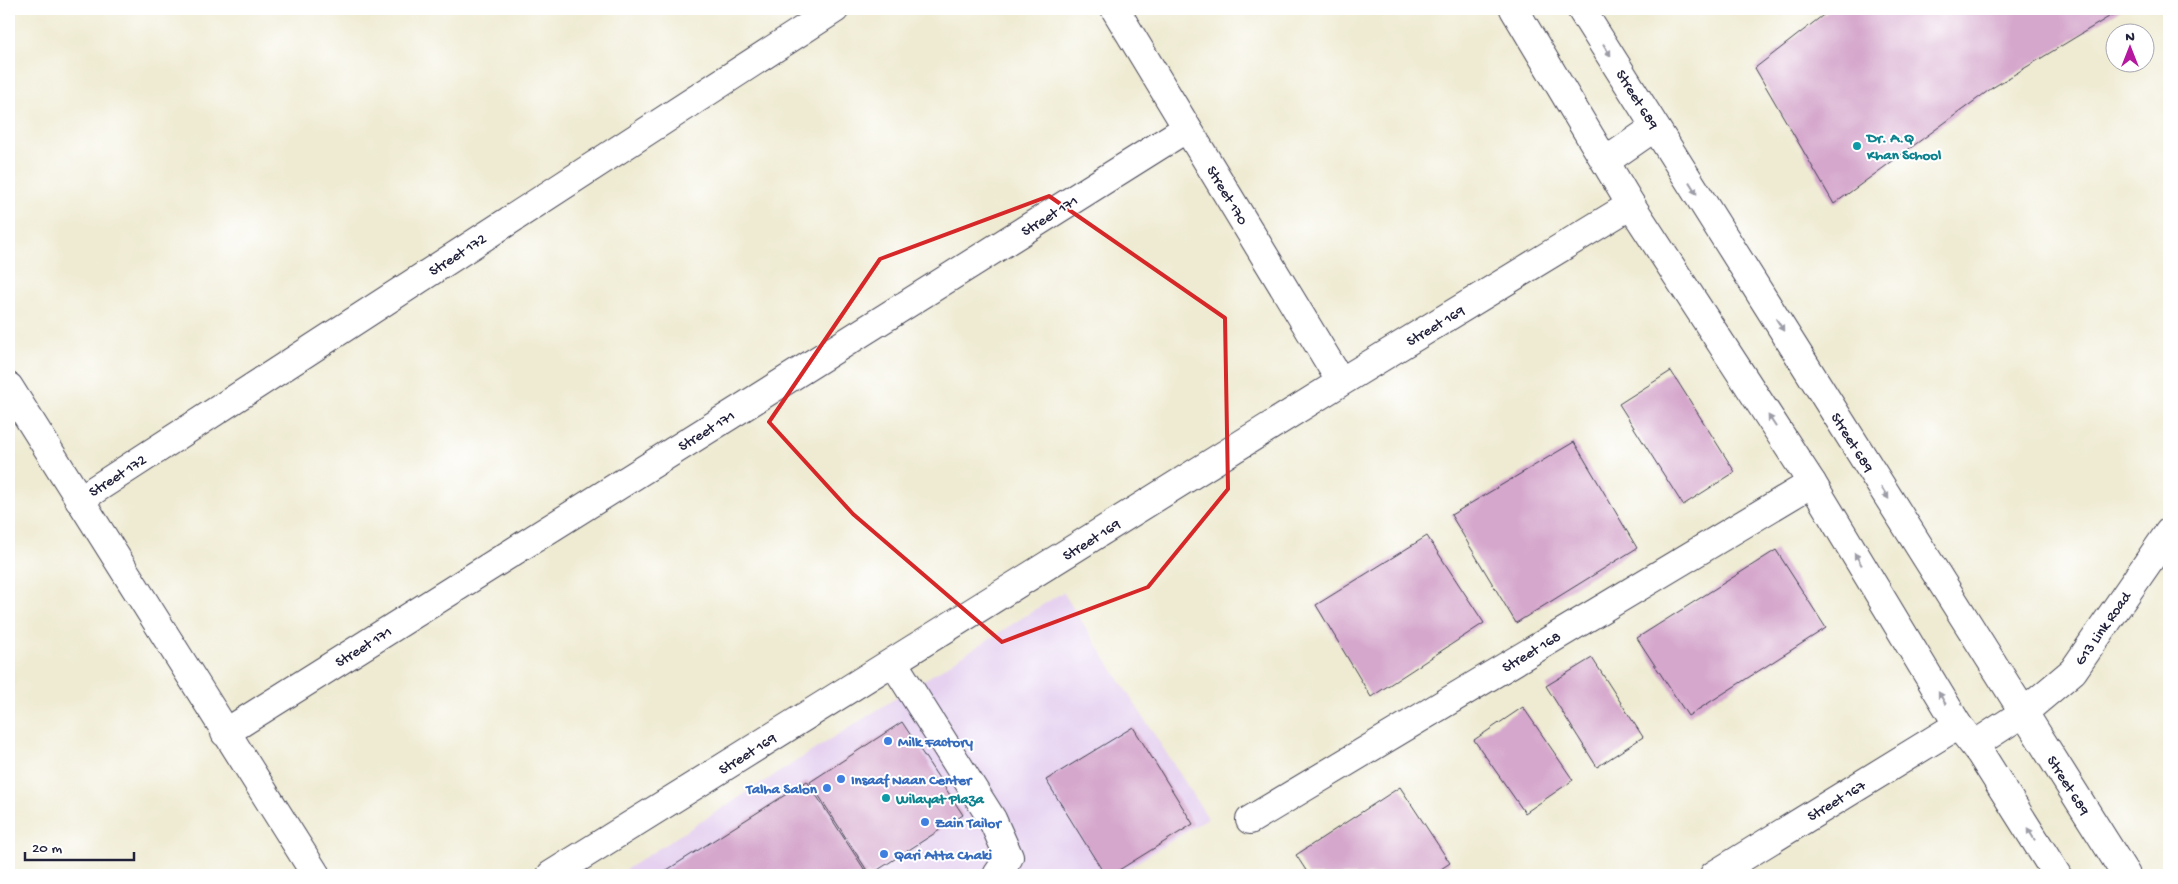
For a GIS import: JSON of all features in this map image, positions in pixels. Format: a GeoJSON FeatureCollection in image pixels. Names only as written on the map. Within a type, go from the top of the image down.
{"type":"FeatureCollection","features":[{"type":"Feature","properties":{"kind":"street","name":"Street 172"},"geometry":{"type":"LineString","coordinates":[[79,500],[835,9]]}},
{"type":"Feature","properties":{"kind":"street","name":"Street 170"},"geometry":{"type":"LineString","coordinates":[[1115,9],[1342,382]]}},
{"type":"Feature","properties":{"kind":"street"},"geometry":{"type":"LineString","coordinates":[[1514,9],[1631,205],[1812,483],[1966,735],[2057,875]]}},
{"type":"Feature","properties":{"kind":"street","name":"Street 689"},"geometry":{"type":"LineString","coordinates":[[1581,9],[2126,875]]}},
{"type":"Feature","properties":{"kind":"street"},"geometry":{"type":"LineString","coordinates":[[1606,161],[1656,127]]}},
{"type":"Feature","properties":{"kind":"street","name":"Street 171"},"geometry":{"type":"LineString","coordinates":[[225,732],[1188,128]]}},
{"type":"Feature","properties":{"kind":"street","name":"Street 169"},"geometry":{"type":"LineString","coordinates":[[563,872],[894,662],[1342,382],[1631,205]]}},
{"type":"Feature","properties":{"kind":"street"},"geometry":{"type":"LineString","coordinates":[[9,386],[316,875]]}},
{"type":"Feature","properties":{"kind":"street","name":"Street 168"},"geometry":{"type":"LineString","coordinates":[[1250,820],[1812,483]]}},
{"type":"Feature","properties":{"kind":"street","name":"G13 Link Road"},"geometry":{"type":"LineString","coordinates":[[1966,735],[2023,713],[2073,671],[2169,532]]}},
{"type":"Feature","properties":{"kind":"street"},"geometry":{"type":"LineString","coordinates":[[894,662],[992,820],[1009,857],[997,875]]}},
{"type":"Feature","properties":{"kind":"street","name":"Street 167"},"geometry":{"type":"LineString","coordinates":[[1714,875],[1966,735]]}},
{"type":"Feature","properties":{"kind":"highlighted area"},"geometry":{"type":"Polygon","coordinates":[[[1049,196],[1225,318],[1228,489],[1148,587],[1002,642],[853,514],[769,422],[880,259],[1049,196]]]}},
{"type":"Feature","properties":{"kind":"shaded area"},"geometry":{"type":"Polygon","coordinates":[[[1063,592],[1208,818],[1117,875],[617,875],[1063,592]]]}},
{"type":"Feature","properties":{"kind":"building","name":"Dr. A.Q Khan School"},"geometry":{"type":"Polygon","coordinates":[[[1831,9],[2122,9],[1992,88],[1834,204],[1755,68],[1831,9]]]}},
{"type":"Feature","properties":{"kind":"building"},"geometry":{"type":"Polygon","coordinates":[[[1671,371],[1735,472],[1683,505],[1619,404],[1671,371]]]}},
{"type":"Feature","properties":{"kind":"building"},"geometry":{"type":"Polygon","coordinates":[[[1574,442],[1637,548],[1516,623],[1451,515],[1574,442]]]}},
{"type":"Feature","properties":{"kind":"building"},"geometry":{"type":"Polygon","coordinates":[[[1427,536],[1484,623],[1371,697],[1316,605],[1427,536]]]}},
{"type":"Feature","properties":{"kind":"building"},"geometry":{"type":"Polygon","coordinates":[[[1776,550],[1826,628],[1688,716],[1637,638],[1776,550]]]}},
{"type":"Feature","properties":{"kind":"building"},"geometry":{"type":"Polygon","coordinates":[[[1592,658],[1643,737],[1597,767],[1546,686],[1592,658]]]}},
{"type":"Feature","properties":{"kind":"building"},"geometry":{"type":"Polygon","coordinates":[[[1523,707],[1573,780],[1525,813],[1474,740],[1523,707]]]}},
{"type":"Feature","properties":{"kind":"building","name":"Wilayat Plaza"},"geometry":{"type":"Polygon","coordinates":[[[902,722],[963,815],[870,875],[810,782],[902,722]]]}},
{"type":"Feature","properties":{"kind":"building"},"geometry":{"type":"Polygon","coordinates":[[[1133,727],[1193,824],[1111,875],[1105,875],[1046,780],[1133,727]]]}},
{"type":"Feature","properties":{"kind":"building"},"geometry":{"type":"Polygon","coordinates":[[[807,781],[868,875],[659,875],[807,781]]]}},
{"type":"Feature","properties":{"kind":"building"},"geometry":{"type":"Polygon","coordinates":[[[1400,787],[1450,863],[1432,875],[1309,875],[1296,855],[1400,787]]]}},
{"type":"Feature","properties":{"kind":"place","name":"Dr. A.Q Khan School"},"geometry":{"type":"Point","coordinates":[1857,146]}},
{"type":"Feature","properties":{"kind":"place","name":"Milk Factory"},"geometry":{"type":"Point","coordinates":[888,741]}},
{"type":"Feature","properties":{"kind":"place","name":"Insaaf Naan Center"},"geometry":{"type":"Point","coordinates":[841,779]}},
{"type":"Feature","properties":{"kind":"place","name":"Talha Salon"},"geometry":{"type":"Point","coordinates":[827,788]}},
{"type":"Feature","properties":{"kind":"place","name":"Wilayat Plaza"},"geometry":{"type":"Point","coordinates":[886,798]}},
{"type":"Feature","properties":{"kind":"place","name":"Zain Tailor"},"geometry":{"type":"Point","coordinates":[925,822]}},
{"type":"Feature","properties":{"kind":"place","name":"Qari Atta Chaki"},"geometry":{"type":"Point","coordinates":[884,854]}}]}
